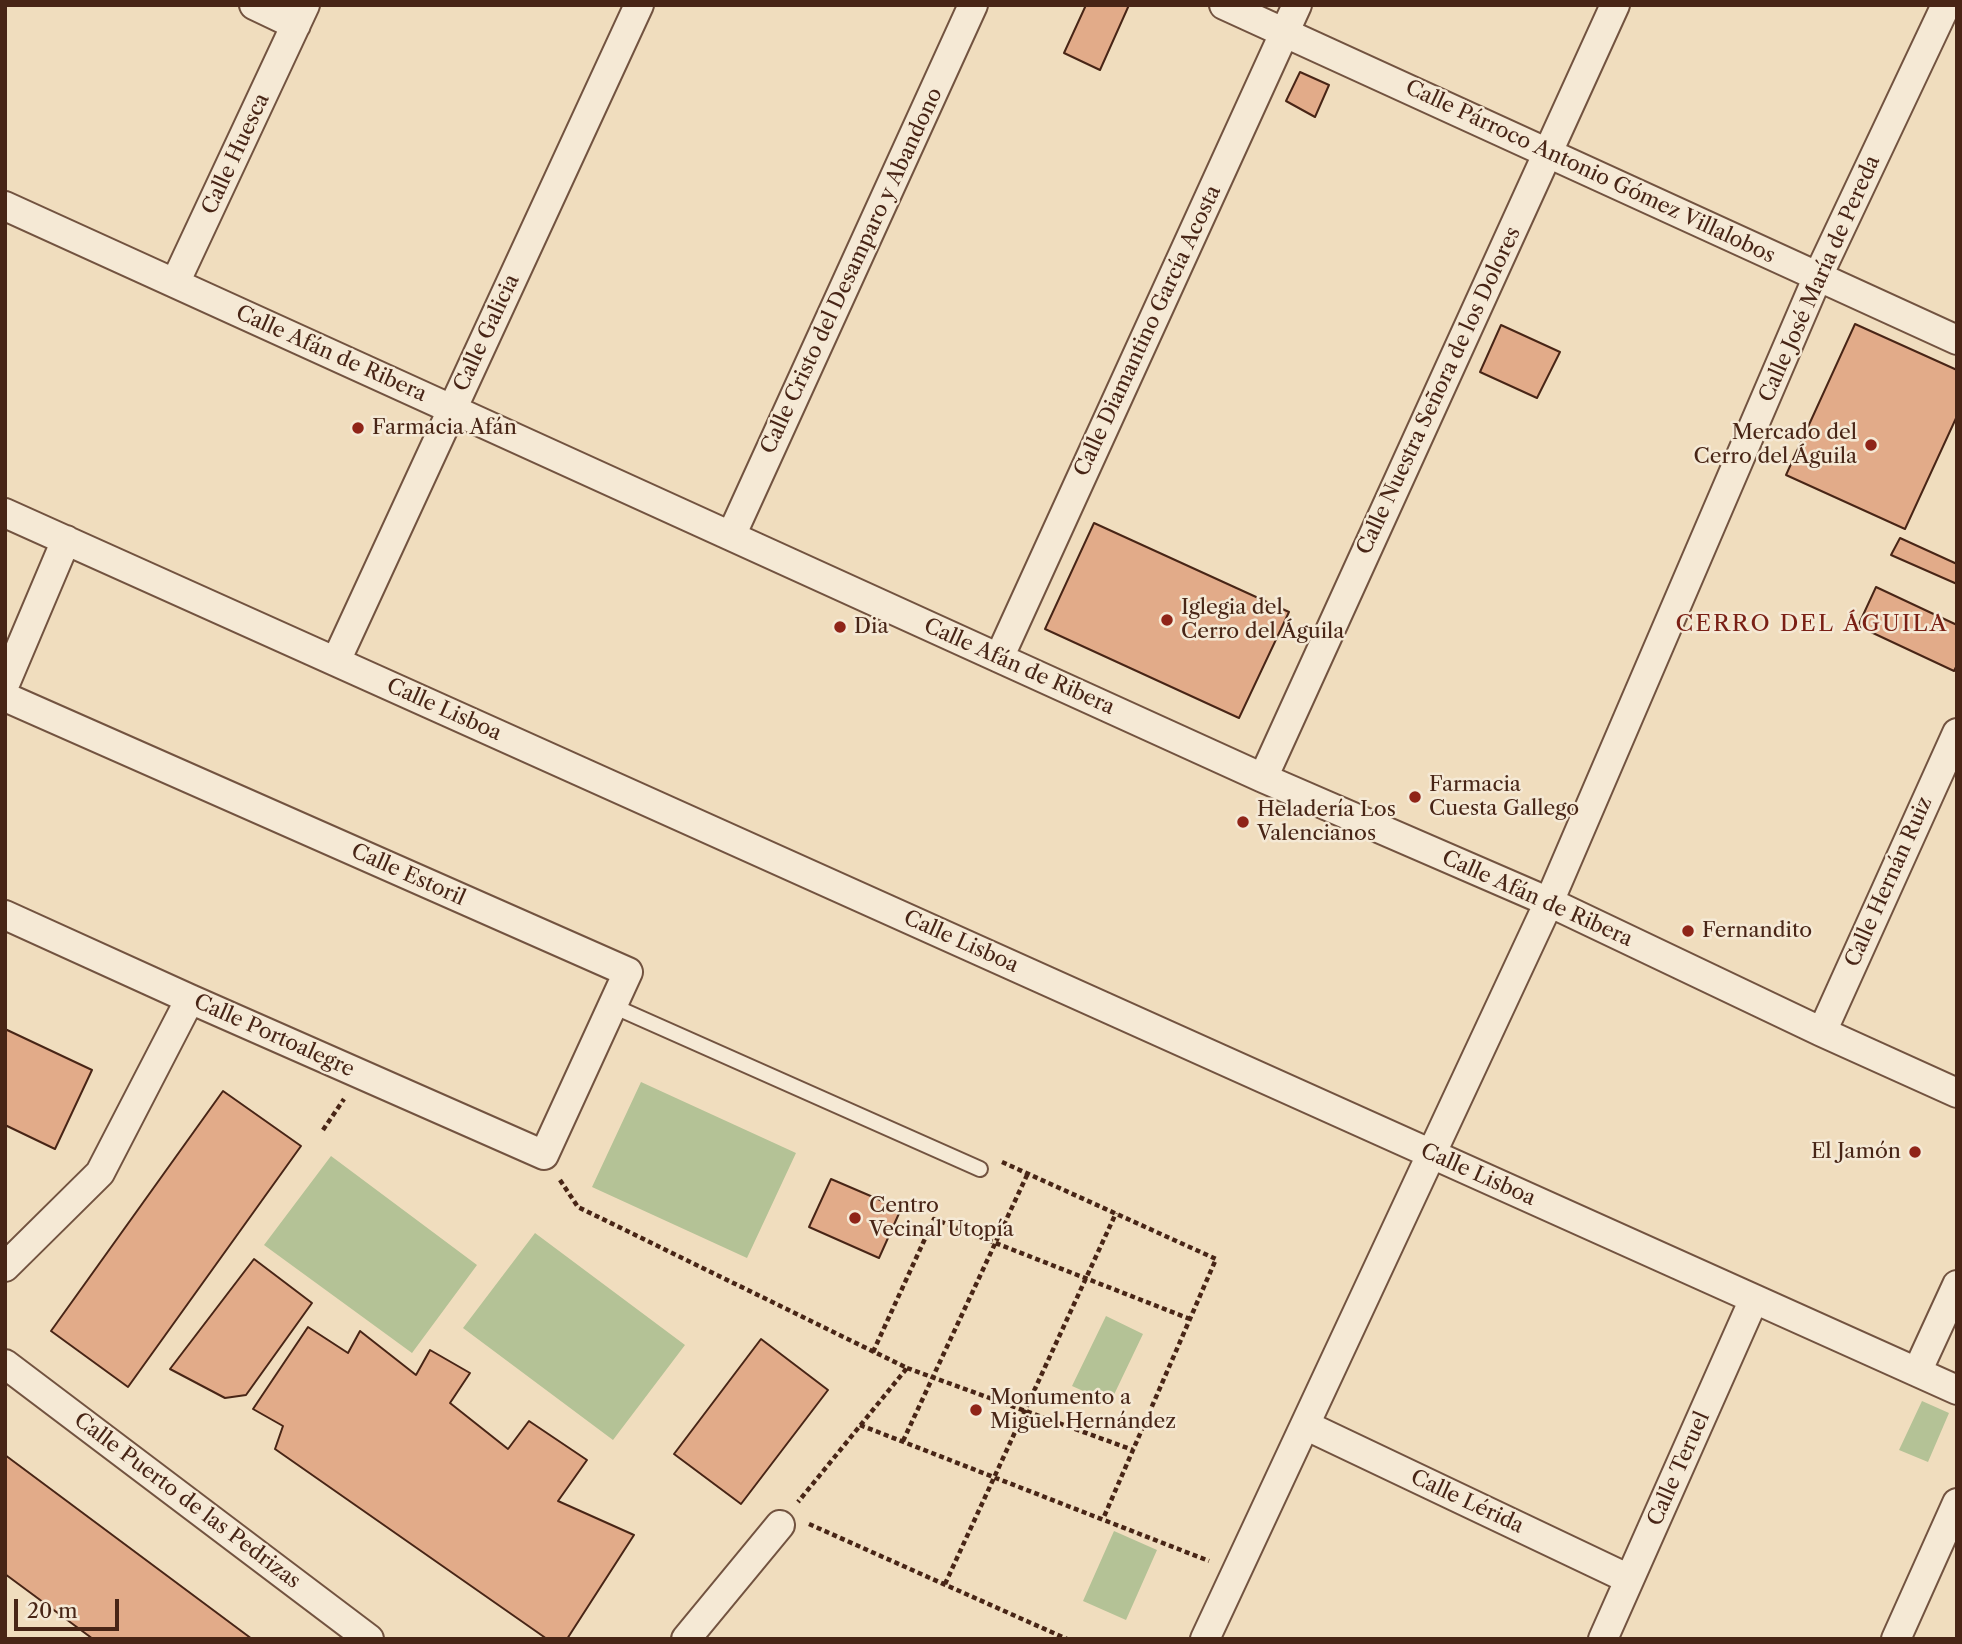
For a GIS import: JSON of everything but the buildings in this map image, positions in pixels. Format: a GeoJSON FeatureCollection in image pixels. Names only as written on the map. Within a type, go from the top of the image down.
{"type":"FeatureCollection","features":[{"type":"Feature","properties":{"kind":"street","name":"Calle Huesca"},"geometry":{"type":"LineString","coordinates":[[175,283],[301,15],[254,5]]}},
{"type":"Feature","properties":{"kind":"street","name":"Calle Galicia"},"geometry":{"type":"LineString","coordinates":[[336,661],[639,5]]}},
{"type":"Feature","properties":{"kind":"street","name":"Calle Cristo del Desamparo y Abandono"},"geometry":{"type":"LineString","coordinates":[[731,536],[973,5]]}},
{"type":"Feature","properties":{"kind":"street","name":"Calle Párroco Antonio Gómez Villalobos"},"geometry":{"type":"LineString","coordinates":[[1224,5],[1957,340]]}},
{"type":"Feature","properties":{"kind":"street","name":"Calle Diamantino García Acosta"},"geometry":{"type":"LineString","coordinates":[[999,657],[1297,5]]}},
{"type":"Feature","properties":{"kind":"street","name":"Calle Nuestra Señora de los Dolores"},"geometry":{"type":"LineString","coordinates":[[1263,778],[1615,5]]}},
{"type":"Feature","properties":{"kind":"street","name":"Calle José María de Pereda"},"geometry":{"type":"LineString","coordinates":[[1205,1639],[1549,902],[1818,276],[1946,5]]}},
{"type":"Feature","properties":{"kind":"street","name":"Calle Afán de Ribera"},"geometry":{"type":"LineString","coordinates":[[5,206],[1263,778],[1549,902],[1957,1093]]}},
{"type":"Feature","properties":{"kind":"street","name":"Calle Lisboa"},"geometry":{"type":"LineString","coordinates":[[5,513],[1957,1390]]}},
{"type":"Feature","properties":{"kind":"street"},"geometry":{"type":"LineString","coordinates":[[5,684],[66,540]]}},
{"type":"Feature","properties":{"kind":"street","name":"Calle Estoril"},"geometry":{"type":"LineString","coordinates":[[5,697],[628,972],[544,1155]]}},
{"type":"Feature","properties":{"kind":"street","name":"Calle Hernán Ruiz"},"geometry":{"type":"LineString","coordinates":[[1822,1032],[1957,733]]}},
{"type":"Feature","properties":{"kind":"street","name":"Calle Portoalegre"},"geometry":{"type":"LineString","coordinates":[[5,915],[544,1155]]}},
{"type":"Feature","properties":{"kind":"street"},"geometry":{"type":"LineString","coordinates":[[5,1267],[100,1173],[190,999]]}},
{"type":"Feature","properties":{"kind":"street"},"geometry":{"type":"LineString","coordinates":[[1917,1372],[1957,1285]]}},
{"type":"Feature","properties":{"kind":"street","name":"Calle Teruel"},"geometry":{"type":"LineString","coordinates":[[1603,1639],[1754,1299]]}},
{"type":"Feature","properties":{"kind":"street","name":"Calle Puerto de las Pedrizas"},"geometry":{"type":"LineString","coordinates":[[5,1364],[369,1639]]}},
{"type":"Feature","properties":{"kind":"street","name":"Calle Lérida"},"geometry":{"type":"LineString","coordinates":[[1305,1425],[1629,1579]]}},
{"type":"Feature","properties":{"kind":"street"},"geometry":{"type":"LineString","coordinates":[[1896,1639],[1957,1503]]}},
{"type":"Feature","properties":{"kind":"street"},"geometry":{"type":"LineString","coordinates":[[700,1634],[784,1520]]}},
{"type":"Feature","properties":{"kind":"lane"},"geometry":{"type":"LineString","coordinates":[[612,1006],[980,1169]]}},
{"type":"Feature","properties":{"kind":"path"},"geometry":{"type":"LineString","coordinates":[[544,1155],[578,1207],[907,1368],[1133,1450]]}},
{"type":"Feature","properties":{"kind":"path"},"geometry":{"type":"LineString","coordinates":[[996,1159],[1216,1259],[1103,1519]]}},
{"type":"Feature","properties":{"kind":"path"},"geometry":{"type":"LineString","coordinates":[[903,1441],[1028,1173]]}},
{"type":"Feature","properties":{"kind":"path"},"geometry":{"type":"LineString","coordinates":[[944,1584],[1116,1213]]}},
{"type":"Feature","properties":{"kind":"path"},"geometry":{"type":"LineString","coordinates":[[873,1352],[934,1219],[1190,1319]]}},
{"type":"Feature","properties":{"kind":"path"},"geometry":{"type":"LineString","coordinates":[[907,1368],[784,1520],[944,1584],[1067,1639]]}},
{"type":"Feature","properties":{"kind":"path"},"geometry":{"type":"LineString","coordinates":[[860,1425],[1236,1572]]}},
{"type":"Feature","properties":{"kind":"green space"},"geometry":{"type":"Polygon","coordinates":[[[641,1082],[796,1153],[747,1258],[592,1187],[641,1082]]]}},
{"type":"Feature","properties":{"kind":"green space"},"geometry":{"type":"Polygon","coordinates":[[[331,1156],[477,1265],[412,1353],[264,1245],[331,1156]]]}},
{"type":"Feature","properties":{"kind":"green space"},"geometry":{"type":"Polygon","coordinates":[[[535,1233],[685,1345],[613,1440],[463,1328],[535,1233]]]}},
{"type":"Feature","properties":{"kind":"green space"},"geometry":{"type":"Polygon","coordinates":[[[1106,1316],[1143,1334],[1110,1403],[1072,1386],[1106,1316]]]}},
{"type":"Feature","properties":{"kind":"green space"},"geometry":{"type":"Polygon","coordinates":[[[1922,1401],[1949,1413],[1928,1462],[1899,1450],[1922,1401]]]}},
{"type":"Feature","properties":{"kind":"green space"},"geometry":{"type":"Polygon","coordinates":[[[1114,1531],[1157,1550],[1126,1620],[1083,1601],[1114,1531]]]}},
{"type":"Feature","properties":{"kind":"place","name":"Farmacia Afán"},"geometry":{"type":"Point","coordinates":[358,428]}},
{"type":"Feature","properties":{"kind":"place","name":"Mercado del Cerro del Águila"},"geometry":{"type":"Point","coordinates":[1871,445]}},
{"type":"Feature","properties":{"kind":"place","name":"Iglegia del Cerro del Águila"},"geometry":{"type":"Point","coordinates":[1167,620]}},
{"type":"Feature","properties":{"kind":"place","name":"Dia"},"geometry":{"type":"Point","coordinates":[840,627]}},
{"type":"Feature","properties":{"kind":"place","name":"Farmacia Cuesta Gallego"},"geometry":{"type":"Point","coordinates":[1415,797]}},
{"type":"Feature","properties":{"kind":"place","name":"Heladería Los Valencianos"},"geometry":{"type":"Point","coordinates":[1243,822]}},
{"type":"Feature","properties":{"kind":"place","name":"Fernandito"},"geometry":{"type":"Point","coordinates":[1688,931]}},
{"type":"Feature","properties":{"kind":"place","name":"El Jamón"},"geometry":{"type":"Point","coordinates":[1915,1152]}},
{"type":"Feature","properties":{"kind":"place","name":"Centro Vecinal Utopía"},"geometry":{"type":"Point","coordinates":[855,1218]}},
{"type":"Feature","properties":{"kind":"place","name":"Monumento a Miguel Hernández"},"geometry":{"type":"Point","coordinates":[976,1410]}},
{"type":"Feature","properties":{"kind":"district","name":"CERRO DEL ÁGUILA"},"geometry":{"type":"Point","coordinates":[1812,624]}}]}
